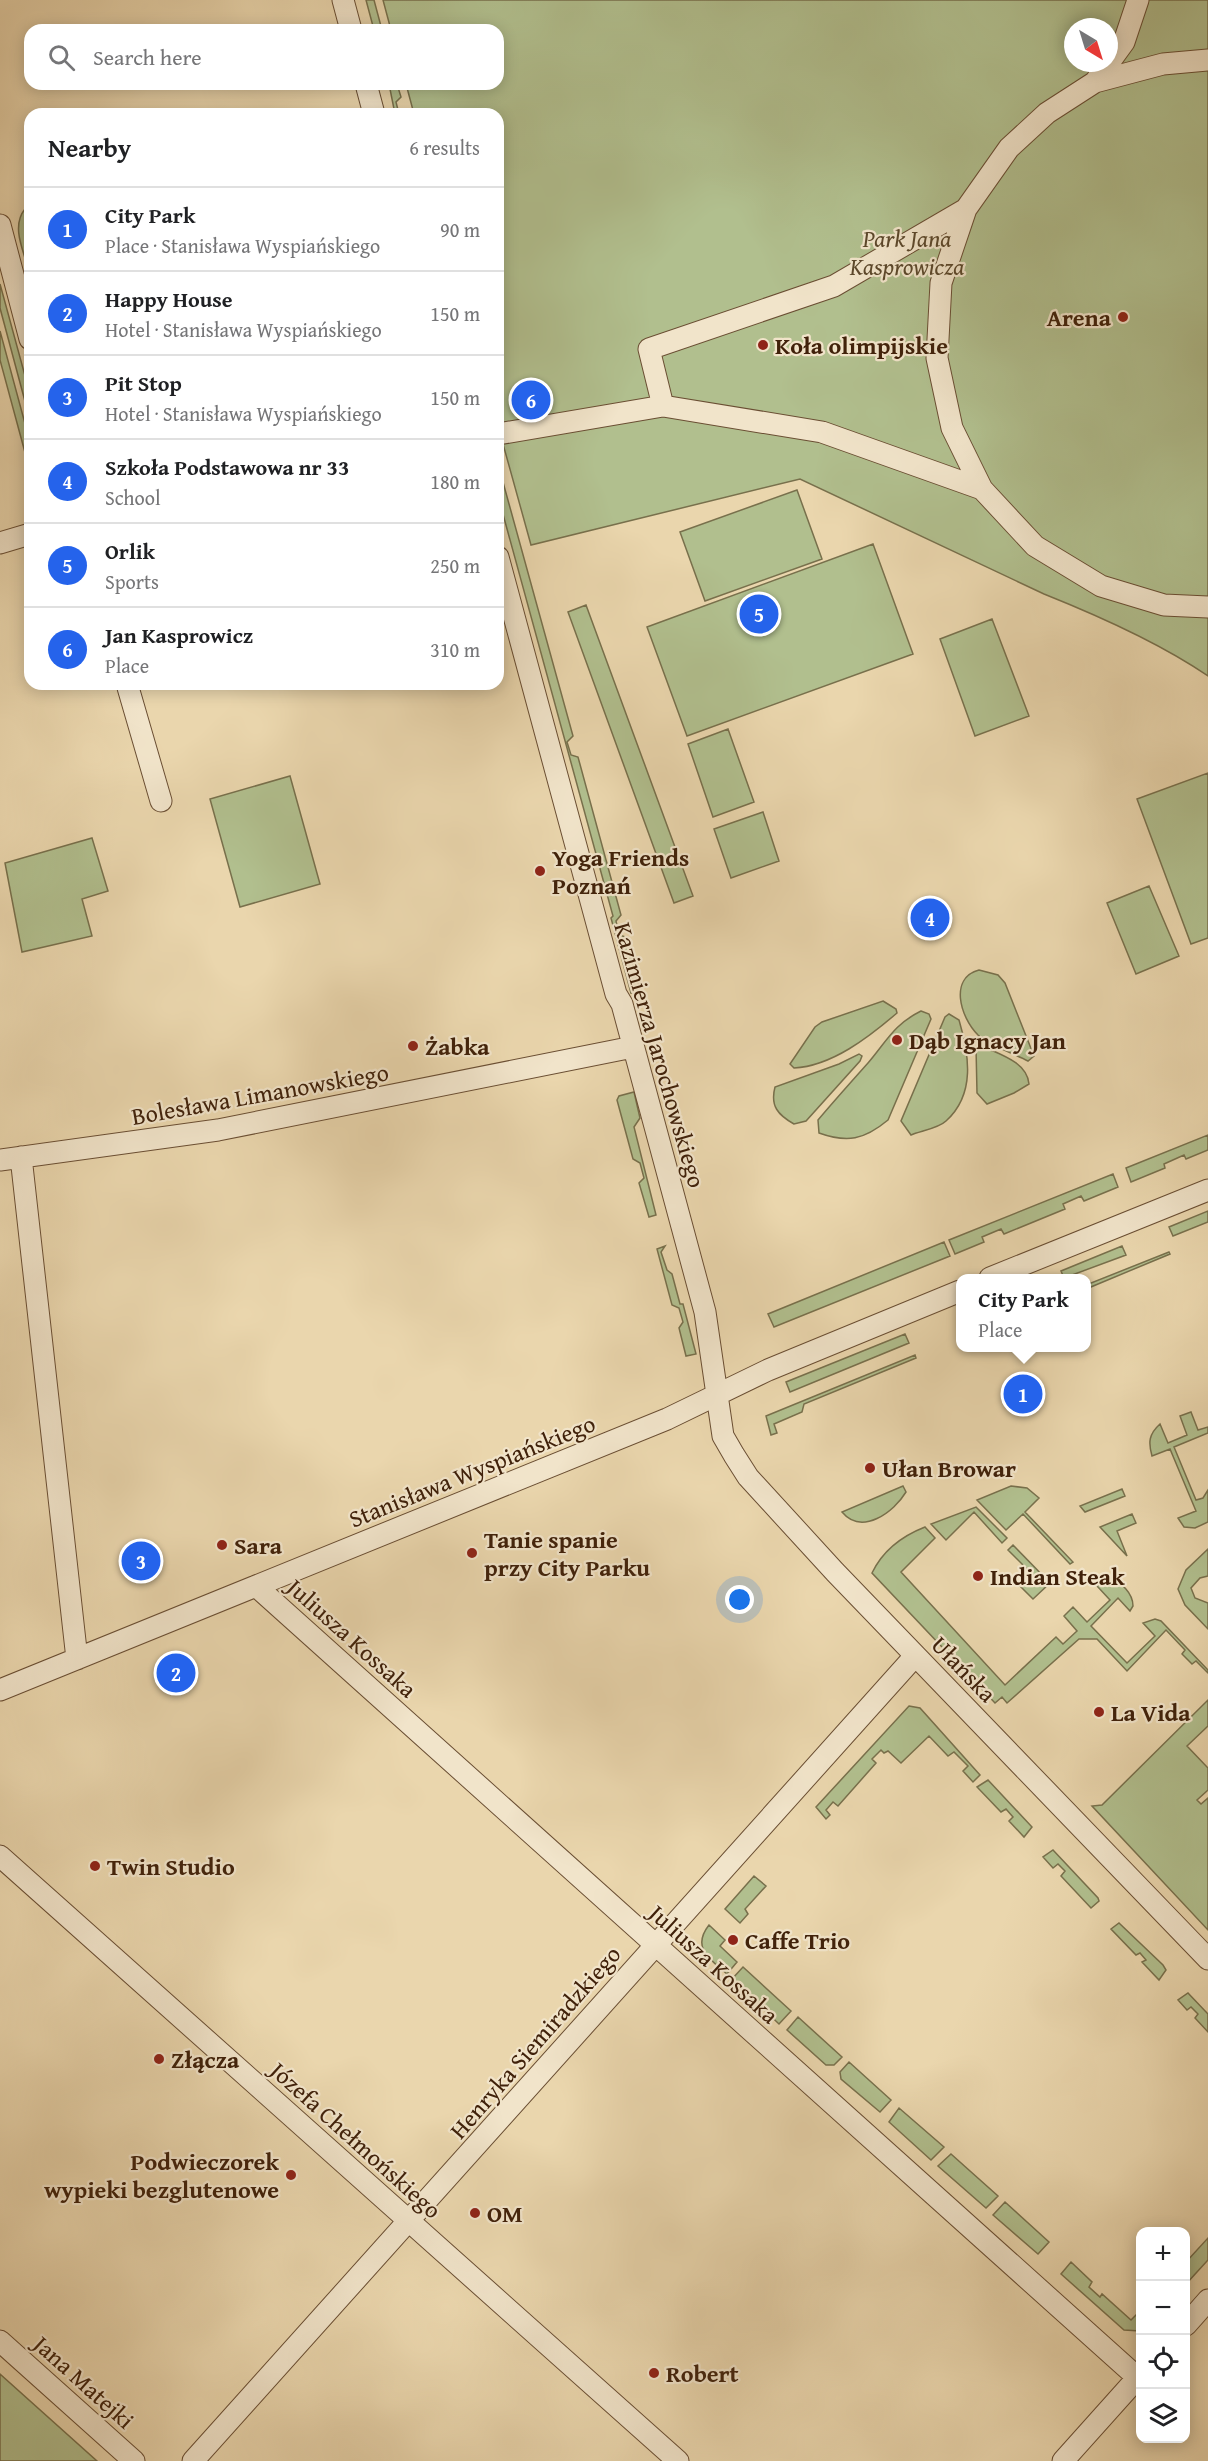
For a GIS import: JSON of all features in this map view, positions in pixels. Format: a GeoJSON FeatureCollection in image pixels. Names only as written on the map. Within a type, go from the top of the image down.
{"type":"FeatureCollection","features":[{"type":"Feature","properties":{"kind":"street"},"geometry":{"type":"LineString","coordinates":[[343,0],[349,24]]}},
{"type":"Feature","properties":{"kind":"street"},"geometry":{"type":"LineString","coordinates":[[1095,82],[1124,42],[1138,0]]}},
{"type":"Feature","properties":{"kind":"street"},"geometry":{"type":"LineString","coordinates":[[1208,60],[1163,64],[1095,82],[1047,113],[1009,148],[966,209],[941,283],[937,358],[952,428],[982,489],[1035,546],[1101,586],[1164,605],[1208,608]]}},
{"type":"Feature","properties":{"kind":"street"},"geometry":{"type":"LineString","coordinates":[[368,90],[372,108]]}},
{"type":"Feature","properties":{"kind":"street"},"geometry":{"type":"LineString","coordinates":[[663,406],[649,349],[834,286],[966,209]]}},
{"type":"Feature","properties":{"kind":"street"},"geometry":{"type":"LineString","coordinates":[[0,225],[24,316]]}},
{"type":"Feature","properties":{"kind":"street"},"geometry":{"type":"LineString","coordinates":[[504,433],[663,406],[822,432],[982,489]]}},
{"type":"Feature","properties":{"kind":"street"},"geometry":{"type":"LineString","coordinates":[[0,543],[24,536]]}},
{"type":"Feature","properties":{"kind":"street","name":"Kazimierza Jarochowskiego"},"geometry":{"type":"LineString","coordinates":[[504,579],[615,994],[622,1004],[705,1312],[718,1394]]}},
{"type":"Feature","properties":{"kind":"street"},"geometry":{"type":"LineString","coordinates":[[129,690],[161,801]]}},
{"type":"Feature","properties":{"kind":"street","name":"Bolesława Limanowskiego"},"geometry":{"type":"LineString","coordinates":[[10,1158],[218,1130],[633,1047]]}},
{"type":"Feature","properties":{"kind":"street"},"geometry":{"type":"LineString","coordinates":[[10,1158],[77,1659]]}},
{"type":"Feature","properties":{"kind":"street"},"geometry":{"type":"LineString","coordinates":[[1000,1274],[1208,1190]]}},
{"type":"Feature","properties":{"kind":"street","name":"Stanisława Wyspiańskiego"},"geometry":{"type":"LineString","coordinates":[[0,1690],[668,1419],[777,1366],[956,1293]]}},
{"type":"Feature","properties":{"kind":"street","name":"Ułańska"},"geometry":{"type":"LineString","coordinates":[[718,1394],[723,1436],[748,1477],[915,1656],[1208,1959]]}},
{"type":"Feature","properties":{"kind":"street","name":"Juliusza Kossaka"},"geometry":{"type":"LineString","coordinates":[[256,1586],[1136,2373]]}},
{"type":"Feature","properties":{"kind":"street","name":"Henryka Siemiradzkiego"},"geometry":{"type":"LineString","coordinates":[[193,2461],[915,1656]]}},
{"type":"Feature","properties":{"kind":"street","name":"Józefa Chełmońskiego"},"geometry":{"type":"LineString","coordinates":[[0,1856],[678,2461]]}},
{"type":"Feature","properties":{"kind":"street"},"geometry":{"type":"LineString","coordinates":[[1190,2320],[1208,2300]]}},
{"type":"Feature","properties":{"kind":"street","name":"Jana Matejki"},"geometry":{"type":"LineString","coordinates":[[0,2341],[134,2461]]}},
{"type":"Feature","properties":{"kind":"street"},"geometry":{"type":"LineString","coordinates":[[1063,2461],[1136,2379]]}},
{"type":"Feature","properties":{"kind":"green space"},"geometry":{"type":"Polygon","coordinates":[[[366,0],[374,0],[380,24],[372,24],[366,0]]]}},
{"type":"Feature","properties":{"kind":"green space","name":"Park Jana Kasprowicza"},"geometry":{"type":"Polygon","coordinates":[[[383,0],[1208,0],[1208,676],[1170,652],[1129,631],[1044,594],[800,479],[531,545],[504,448],[504,108],[412,108],[408,90],[504,90],[504,24],[389,24],[383,0]]]}},
{"type":"Feature","properties":{"kind":"green space"},"geometry":{"type":"Polygon","coordinates":[[[390,90],[399,90],[401,97],[396,102],[398,108],[394,108],[390,90]]]}},
{"type":"Feature","properties":{"kind":"green space"},"geometry":{"type":"Polygon","coordinates":[[[24,211],[24,255],[19,232],[24,211]]]}},
{"type":"Feature","properties":{"kind":"green space"},"geometry":{"type":"Polygon","coordinates":[[[0,284],[24,372],[24,398],[0,308],[0,284]]]}},
{"type":"Feature","properties":{"kind":"green space"},"geometry":{"type":"Polygon","coordinates":[[[0,331],[24,420],[24,449],[0,360],[0,331]]]}},
{"type":"Feature","properties":{"kind":"green space"},"geometry":{"type":"Polygon","coordinates":[[[504,486],[573,736],[567,742],[571,755],[578,757],[621,915],[616,921],[619,935],[626,937],[640,991],[631,993],[611,918],[613,916],[504,518],[504,486]]]}},
{"type":"Feature","properties":{"kind":"green space"},"geometry":{"type":"Polygon","coordinates":[[[797,490],[822,559],[705,601],[680,532],[797,490]]]}},
{"type":"Feature","properties":{"kind":"green space"},"geometry":{"type":"Polygon","coordinates":[[[873,544],[913,654],[687,736],[647,627],[873,544]]]}},
{"type":"Feature","properties":{"kind":"green space"},"geometry":{"type":"Polygon","coordinates":[[[586,605],[693,896],[674,903],[568,612],[586,605]]]}},
{"type":"Feature","properties":{"kind":"green space"},"geometry":{"type":"Polygon","coordinates":[[[992,619],[1029,716],[975,736],[940,639],[992,619]]]}},
{"type":"Feature","properties":{"kind":"green space"},"geometry":{"type":"Polygon","coordinates":[[[728,729],[754,802],[713,817],[688,744],[728,729]]]}},
{"type":"Feature","properties":{"kind":"green space"},"geometry":{"type":"Polygon","coordinates":[[[1208,773],[1208,938],[1191,944],[1137,799],[1208,773]]]}},
{"type":"Feature","properties":{"kind":"green space"},"geometry":{"type":"Polygon","coordinates":[[[290,776],[320,884],[240,907],[210,799],[290,776]]]}},
{"type":"Feature","properties":{"kind":"green space"},"geometry":{"type":"Polygon","coordinates":[[[763,812],[779,861],[731,878],[714,829],[763,812]]]}},
{"type":"Feature","properties":{"kind":"green space"},"geometry":{"type":"Polygon","coordinates":[[[92,838],[108,891],[82,899],[92,936],[22,952],[5,863],[92,838]]]}},
{"type":"Feature","properties":{"kind":"green space"},"geometry":{"type":"Polygon","coordinates":[[[1149,886],[1179,956],[1136,974],[1107,903],[1149,886]]]}},
{"type":"Feature","properties":{"kind":"green space"},"geometry":{"type":"Polygon","coordinates":[[[979,970],[998,975],[1005,983],[1034,1056],[1028,1061],[983,1039],[966,1018],[960,999],[961,989],[970,974],[979,970]]]}},
{"type":"Feature","properties":{"kind":"green space"},"geometry":{"type":"Polygon","coordinates":[[[883,1001],[896,1009],[897,1013],[849,1049],[808,1066],[794,1068],[790,1064],[815,1027],[822,1022],[883,1001]]]}},
{"type":"Feature","properties":{"kind":"green space"},"geometry":{"type":"Polygon","coordinates":[[[921,1011],[929,1014],[931,1019],[888,1120],[871,1132],[855,1138],[838,1138],[819,1133],[818,1120],[891,1034],[911,1016],[921,1011]]]}},
{"type":"Feature","properties":{"kind":"green space"},"geometry":{"type":"Polygon","coordinates":[[[949,1014],[959,1020],[965,1046],[968,1073],[962,1099],[946,1121],[911,1135],[901,1121],[945,1017],[949,1014]]]}},
{"type":"Feature","properties":{"kind":"green space"},"geometry":{"type":"Polygon","coordinates":[[[980,1045],[1011,1059],[1023,1069],[1029,1084],[987,1104],[977,1093],[976,1047],[980,1045]]]}},
{"type":"Feature","properties":{"kind":"green space"},"geometry":{"type":"Polygon","coordinates":[[[859,1054],[862,1056],[860,1061],[806,1121],[794,1124],[777,1109],[774,1100],[775,1087],[839,1064],[859,1054]]]}},
{"type":"Feature","properties":{"kind":"green space"},"geometry":{"type":"Polygon","coordinates":[[[634,1092],[640,1118],[634,1127],[656,1215],[649,1217],[639,1183],[644,1178],[640,1163],[633,1159],[617,1100],[619,1096],[634,1092]]]}},
{"type":"Feature","properties":{"kind":"green space"},"geometry":{"type":"Polygon","coordinates":[[[1208,1135],[1208,1150],[1186,1159],[1184,1155],[1164,1164],[1165,1168],[1131,1182],[1126,1168],[1208,1135]]]}},
{"type":"Feature","properties":{"kind":"green space"},"geometry":{"type":"Polygon","coordinates":[[[1113,1174],[1118,1187],[1084,1201],[1081,1196],[1063,1204],[1065,1209],[1004,1234],[1001,1229],[982,1237],[984,1242],[955,1254],[949,1240],[1113,1174]]]}},
{"type":"Feature","properties":{"kind":"green space"},"geometry":{"type":"Polygon","coordinates":[[[1208,1211],[1208,1222],[1173,1236],[1169,1227],[1208,1211]]]}},
{"type":"Feature","properties":{"kind":"green space"},"geometry":{"type":"Polygon","coordinates":[[[944,1242],[950,1256],[774,1327],[768,1314],[944,1242]]]}},
{"type":"Feature","properties":{"kind":"green space"},"geometry":{"type":"Polygon","coordinates":[[[665,1246],[661,1252],[667,1270],[672,1274],[680,1304],[683,1304],[696,1354],[686,1356],[679,1328],[683,1322],[679,1308],[672,1305],[657,1249],[665,1246]]]}},
{"type":"Feature","properties":{"kind":"green space"},"geometry":{"type":"Polygon","coordinates":[[[1122,1246],[1126,1255],[1075,1274],[1062,1274],[1061,1271],[1122,1246]]]}},
{"type":"Feature","properties":{"kind":"green space"},"geometry":{"type":"Polygon","coordinates":[[[1169,1252],[1170,1254],[1091,1287],[1091,1283],[1169,1252]]]}},
{"type":"Feature","properties":{"kind":"green space"},"geometry":{"type":"Polygon","coordinates":[[[905,1334],[909,1343],[790,1392],[786,1382],[905,1334]]]}},
{"type":"Feature","properties":{"kind":"green space"},"geometry":{"type":"Polygon","coordinates":[[[915,1355],[916,1358],[804,1404],[802,1412],[774,1424],[777,1433],[771,1435],[766,1416],[915,1355]]]}},
{"type":"Feature","properties":{"kind":"green space"},"geometry":{"type":"Polygon","coordinates":[[[1191,1412],[1198,1430],[1208,1427],[1208,1433],[1174,1447],[1196,1500],[1203,1498],[1208,1490],[1208,1522],[1195,1528],[1184,1527],[1178,1518],[1196,1511],[1170,1449],[1152,1456],[1150,1446],[1150,1438],[1160,1424],[1168,1443],[1187,1435],[1180,1416],[1191,1412]]]}},
{"type":"Feature","properties":{"kind":"green space"},"geometry":{"type":"Polygon","coordinates":[[[903,1486],[906,1492],[901,1500],[877,1518],[859,1522],[850,1519],[842,1512],[903,1486]]]}},
{"type":"Feature","properties":{"kind":"green space"},"geometry":{"type":"Polygon","coordinates":[[[1011,1486],[1027,1488],[1039,1498],[1025,1512],[1073,1562],[1070,1564],[1023,1514],[1006,1530],[977,1500],[1011,1486]]]}},
{"type":"Feature","properties":{"kind":"green space"},"geometry":{"type":"Polygon","coordinates":[[[1122,1489],[1125,1496],[1085,1512],[1080,1506],[1122,1489]]]}},
{"type":"Feature","properties":{"kind":"green space"},"geometry":{"type":"Polygon","coordinates":[[[976,1507],[1007,1538],[1002,1543],[974,1512],[946,1540],[931,1524],[976,1507]]]}},
{"type":"Feature","properties":{"kind":"green space"},"geometry":{"type":"Polygon","coordinates":[[[1132,1514],[1136,1523],[1117,1531],[1127,1556],[1100,1527],[1132,1514]]]}},
{"type":"Feature","properties":{"kind":"green space"},"geometry":{"type":"Polygon","coordinates":[[[925,1527],[935,1538],[901,1572],[1005,1685],[1056,1637],[1063,1644],[1077,1631],[1064,1616],[1073,1607],[1087,1622],[1110,1600],[1097,1586],[1109,1580],[1118,1582],[1126,1588],[1133,1606],[1130,1611],[1118,1598],[1091,1626],[1127,1663],[1155,1636],[1143,1623],[1155,1619],[1161,1621],[1208,1670],[1208,1673],[1196,1661],[1192,1664],[1182,1654],[1185,1650],[1166,1630],[1127,1671],[1097,1639],[1079,1639],[1007,1703],[1002,1697],[995,1703],[872,1573],[882,1557],[894,1545],[925,1527]]]}},
{"type":"Feature","properties":{"kind":"green space"},"geometry":{"type":"Polygon","coordinates":[[[1013,1545],[1050,1583],[1033,1599],[1020,1586],[1033,1575],[1008,1550],[1013,1545]]]}},
{"type":"Feature","properties":{"kind":"green space"},"geometry":{"type":"Polygon","coordinates":[[[1208,1549],[1208,1576],[1200,1578],[1191,1588],[1195,1598],[1208,1603],[1208,1629],[1185,1605],[1178,1589],[1186,1570],[1208,1549]]]}},
{"type":"Feature","properties":{"kind":"green space"},"geometry":{"type":"Polygon","coordinates":[[[1208,1700],[1208,1726],[1187,1746],[1208,1768],[1208,1790],[1197,1800],[1201,1804],[1208,1798],[1208,1930],[1092,1806],[1102,1805],[1208,1700]]]}},
{"type":"Feature","properties":{"kind":"green space"},"geometry":{"type":"Polygon","coordinates":[[[909,1706],[920,1708],[980,1775],[973,1782],[963,1771],[968,1766],[954,1752],[948,1756],[929,1736],[901,1763],[888,1751],[884,1753],[881,1750],[872,1759],[876,1763],[838,1806],[833,1802],[826,1810],[830,1815],[826,1819],[816,1807],[909,1706]]]}},
{"type":"Feature","properties":{"kind":"green space"},"geometry":{"type":"Polygon","coordinates":[[[988,1780],[1032,1827],[1024,1837],[1009,1821],[1013,1817],[1006,1809],[1001,1812],[977,1787],[988,1780]]]}},
{"type":"Feature","properties":{"kind":"green space"},"geometry":{"type":"Polygon","coordinates":[[[1053,1850],[1098,1898],[1099,1901],[1091,1908],[1061,1876],[1065,1871],[1058,1864],[1053,1868],[1043,1857],[1053,1850]]]}},
{"type":"Feature","properties":{"kind":"green space"},"geometry":{"type":"Polygon","coordinates":[[[754,1876],[766,1886],[745,1909],[748,1914],[740,1923],[725,1909],[754,1876]]]}},
{"type":"Feature","properties":{"kind":"green space"},"geometry":{"type":"Polygon","coordinates":[[[1119,1923],[1163,1965],[1166,1970],[1159,1980],[1142,1962],[1146,1960],[1140,1953],[1136,1955],[1111,1929],[1119,1923]]]}},
{"type":"Feature","properties":{"kind":"green space"},"geometry":{"type":"Polygon","coordinates":[[[709,1925],[725,1940],[720,1946],[737,1962],[727,1974],[709,1958],[702,1947],[704,1933],[709,1925]]]}},
{"type":"Feature","properties":{"kind":"green space"},"geometry":{"type":"Polygon","coordinates":[[[743,1967],[791,2011],[779,2024],[732,1979],[743,1967]]]}},
{"type":"Feature","properties":{"kind":"green space"},"geometry":{"type":"Polygon","coordinates":[[[1188,1993],[1208,2014],[1208,2032],[1195,2018],[1198,2014],[1191,2007],[1187,2010],[1178,2000],[1188,1993]]]}},
{"type":"Feature","properties":{"kind":"green space"},"geometry":{"type":"Polygon","coordinates":[[[798,2017],[842,2057],[834,2065],[826,2065],[787,2030],[798,2017]]]}},
{"type":"Feature","properties":{"kind":"green space"},"geometry":{"type":"Polygon","coordinates":[[[849,2062],[891,2100],[880,2112],[841,2079],[840,2072],[849,2062]]]}},
{"type":"Feature","properties":{"kind":"green space"},"geometry":{"type":"Polygon","coordinates":[[[899,2108],[944,2147],[931,2160],[889,2122],[899,2108]]]}},
{"type":"Feature","properties":{"kind":"green space"},"geometry":{"type":"Polygon","coordinates":[[[951,2154],[998,2196],[986,2208],[938,2166],[951,2154]]]}},
{"type":"Feature","properties":{"kind":"green space"},"geometry":{"type":"Polygon","coordinates":[[[1005,2202],[1049,2242],[1038,2254],[993,2215],[1005,2202]]]}},
{"type":"Feature","properties":{"kind":"green space"},"geometry":{"type":"Polygon","coordinates":[[[1208,2238],[1208,2260],[1190,2280],[1190,2258],[1208,2238]]]}},
{"type":"Feature","properties":{"kind":"green space"},"geometry":{"type":"Polygon","coordinates":[[[1071,2262],[1092,2282],[1089,2287],[1100,2297],[1102,2294],[1131,2320],[1136,2315],[1136,2331],[1124,2330],[1061,2274],[1071,2262]]]}},
{"type":"Feature","properties":{"kind":"green space"},"geometry":{"type":"Polygon","coordinates":[[[0,2374],[97,2461],[0,2461],[0,2374]]]}},
{"type":"Feature","properties":{"kind":"place","name":"Arena"},"geometry":{"type":"Point","coordinates":[1123,317]}},
{"type":"Feature","properties":{"kind":"place","name":"Koła olimpijskie"},"geometry":{"type":"Point","coordinates":[763,345]}},
{"type":"Feature","properties":{"kind":"place","name":"Jan Kasprowicz"},"geometry":{"type":"Point","coordinates":[531,400]}},
{"type":"Feature","properties":{"kind":"place","name":"Orlik"},"geometry":{"type":"Point","coordinates":[759,614]}},
{"type":"Feature","properties":{"kind":"place","name":"Yoga Friends Poznań"},"geometry":{"type":"Point","coordinates":[540,871]}},
{"type":"Feature","properties":{"kind":"place","name":"Szkoła Podstawowa nr 33"},"geometry":{"type":"Point","coordinates":[930,918]}},
{"type":"Feature","properties":{"kind":"place","name":"Dąb Ignacy Jan"},"geometry":{"type":"Point","coordinates":[897,1040]}},
{"type":"Feature","properties":{"kind":"place","name":"Żabka"},"geometry":{"type":"Point","coordinates":[413,1046]}},
{"type":"Feature","properties":{"kind":"place","name":"City Park"},"geometry":{"type":"Point","coordinates":[1023,1394]}},
{"type":"Feature","properties":{"kind":"place","name":"Ułan Browar"},"geometry":{"type":"Point","coordinates":[870,1468]}},
{"type":"Feature","properties":{"kind":"place","name":"Sara"},"geometry":{"type":"Point","coordinates":[222,1545]}},
{"type":"Feature","properties":{"kind":"place","name":"Tanie spanie przy City Parku"},"geometry":{"type":"Point","coordinates":[472,1553]}},
{"type":"Feature","properties":{"kind":"place","name":"Pit Stop"},"geometry":{"type":"Point","coordinates":[141,1561]}},
{"type":"Feature","properties":{"kind":"place","name":"Indian Steak"},"geometry":{"type":"Point","coordinates":[978,1576]}},
{"type":"Feature","properties":{"kind":"place","name":"Happy House"},"geometry":{"type":"Point","coordinates":[176,1673]}},
{"type":"Feature","properties":{"kind":"place","name":"La Vida"},"geometry":{"type":"Point","coordinates":[1099,1712]}},
{"type":"Feature","properties":{"kind":"place","name":"Twin Studio"},"geometry":{"type":"Point","coordinates":[95,1866]}},
{"type":"Feature","properties":{"kind":"place","name":"Caffe Trio"},"geometry":{"type":"Point","coordinates":[733,1940]}},
{"type":"Feature","properties":{"kind":"place","name":"Złącza"},"geometry":{"type":"Point","coordinates":[159,2059]}},
{"type":"Feature","properties":{"kind":"place","name":"Podwieczorek wypieki bezglutenowe"},"geometry":{"type":"Point","coordinates":[291,2175]}},
{"type":"Feature","properties":{"kind":"place","name":"OM"},"geometry":{"type":"Point","coordinates":[475,2213]}},
{"type":"Feature","properties":{"kind":"place","name":"Robert"},"geometry":{"type":"Point","coordinates":[654,2373]}}]}
